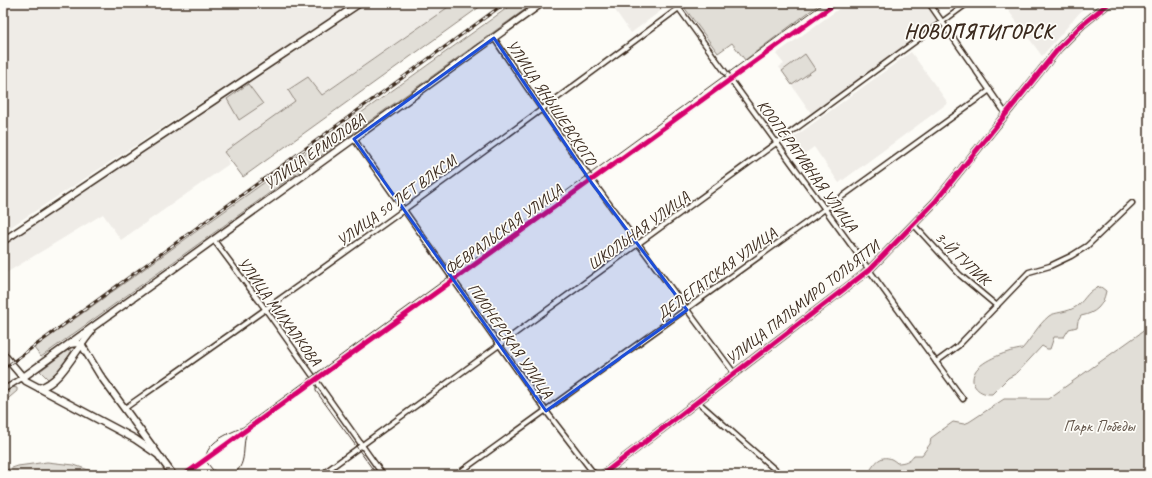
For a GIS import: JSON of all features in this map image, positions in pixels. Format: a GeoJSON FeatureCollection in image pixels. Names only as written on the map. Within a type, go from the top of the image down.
{"type":"FeatureCollection","features":[{"type":"Feature","properties":{"kind":"street"},"geometry":{"type":"LineString","coordinates":[[3,241],[360,3]]}},
{"type":"Feature","properties":{"kind":"street","name":"УЛИЦА ЕРМОЛОВА"},"geometry":{"type":"LineString","coordinates":[[3,390],[102,322],[213,239],[542,3]]}},
{"type":"Feature","properties":{"kind":"street","name":"КООПЕРАТИВНАЯ УЛИЦА"},"geometry":{"type":"LineString","coordinates":[[675,3],[732,79],[963,399]]}},
{"type":"Feature","properties":{"kind":"street","name":"ФЕВРАЛЬСКАЯ УЛИЦА"},"geometry":{"type":"LineString","coordinates":[[184,475],[591,182],[836,3]]}},
{"type":"Feature","properties":{"kind":"street"},"geometry":{"type":"LineString","coordinates":[[929,3],[1006,114]]}},
{"type":"Feature","properties":{"kind":"street","name":"ШКОЛЬНАЯ УЛИЦА"},"geometry":{"type":"LineString","coordinates":[[321,475],[968,3]]}},
{"type":"Feature","properties":{"kind":"street","name":"УЛИЦА ПАЛЬМИРО ТОЛЬЯТТИ"},"geometry":{"type":"LineString","coordinates":[[602,475],[869,270],[914,225],[954,179],[1070,36],[1109,3]]}},
{"type":"Feature","properties":{"kind":"street","name":"УЛИЦА 50 ЛЕТ ВЛКСМ"},"geometry":{"type":"LineString","coordinates":[[125,408],[266,310],[541,111],[679,8]]}},
{"type":"Feature","properties":{"kind":"street","name":"УЛИЦА ЯНЫШЕВСКОГО"},"geometry":{"type":"LineString","coordinates":[[494,38],[541,111],[591,182],[734,373]]}},
{"type":"Feature","properties":{"kind":"street","name":"ДЕЛЕГАТСКАЯ УЛИЦА"},"geometry":{"type":"LineString","coordinates":[[456,475],[687,310],[990,90]]}},
{"type":"Feature","properties":{"kind":"street","name":"ПИОНЕРСКАЯ УЛИЦА"},"geometry":{"type":"LineString","coordinates":[[354,139],[546,411],[595,475]]}},
{"type":"Feature","properties":{"kind":"street"},"geometry":{"type":"LineString","coordinates":[[936,362],[958,346],[1029,272],[1064,260],[1087,246],[1132,204]]}},
{"type":"Feature","properties":{"kind":"street","name":"3-Й ТУПИК"},"geometry":{"type":"LineString","coordinates":[[914,225],[960,275],[998,306]]}},
{"type":"Feature","properties":{"kind":"street","name":"УЛИЦА МИХАЛКОВА"},"geometry":{"type":"LineString","coordinates":[[213,239],[266,310],[383,475]]}},
{"type":"Feature","properties":{"kind":"street","name":"УЛИЦА ЕРМОЛОВА"},"geometry":{"type":"LineString","coordinates":[[39,388],[52,384],[80,345],[102,322]]}},
{"type":"Feature","properties":{"kind":"street"},"geometry":{"type":"LineString","coordinates":[[70,344],[80,345],[173,475]]}},
{"type":"Feature","properties":{"kind":"street"},"geometry":{"type":"LineString","coordinates":[[3,354],[22,378],[157,454]]}},
{"type":"Feature","properties":{"kind":"street"},"geometry":{"type":"LineString","coordinates":[[698,402],[781,475]]}},
{"type":"Feature","properties":{"kind":"highlighted area"},"geometry":{"type":"Polygon","coordinates":[[[494,38],[591,182],[687,310],[546,411],[354,139],[494,38]]]}},
{"type":"Feature","properties":{"kind":"shaded area"},"geometry":{"type":"Polygon","coordinates":[[[3,3],[353,3],[3,232],[3,3]]]}},
{"type":"Feature","properties":{"kind":"shaded area"},"geometry":{"type":"Polygon","coordinates":[[[369,3],[454,3],[321,95],[289,90],[296,101],[225,152],[229,164],[121,240],[103,214],[6,273],[3,267],[3,246],[369,3]]]}},
{"type":"Feature","properties":{"kind":"shaded area"},"geometry":{"type":"Polygon","coordinates":[[[610,3],[663,3],[666,7],[631,33],[610,3]]]}},
{"type":"Feature","properties":{"kind":"shaded area"},"geometry":{"type":"Polygon","coordinates":[[[847,3],[925,3],[938,22],[811,113],[779,67],[784,64],[776,54],[847,3]]]}},
{"type":"Feature","properties":{"kind":"shaded area"},"geometry":{"type":"Polygon","coordinates":[[[1009,3],[1088,3],[1042,56],[1005,6],[1009,3]]]}},
{"type":"Feature","properties":{"kind":"shaded area"},"geometry":{"type":"Polygon","coordinates":[[[911,52],[948,103],[839,183],[814,147],[804,154],[793,138],[911,52]]]}},
{"type":"Feature","properties":{"kind":"green space"},"geometry":{"type":"Polygon","coordinates":[[[454,3],[485,3],[243,177],[224,152],[295,101],[288,90],[308,77],[322,95],[454,3]]]}},
{"type":"Feature","properties":{"kind":"green space"},"geometry":{"type":"Polygon","coordinates":[[[514,3],[534,3],[41,357],[34,348],[514,3]]]}},
{"type":"Feature","properties":{"kind":"green space"},"geometry":{"type":"Polygon","coordinates":[[[681,3],[821,3],[745,60],[732,43],[718,53],[681,3]]]}},
{"type":"Feature","properties":{"kind":"green space"},"geometry":{"type":"Polygon","coordinates":[[[805,54],[815,69],[792,85],[782,71],[805,54]]]}},
{"type":"Feature","properties":{"kind":"green space"},"geometry":{"type":"Polygon","coordinates":[[[248,84],[263,104],[239,120],[227,99],[248,84]]]}},
{"type":"Feature","properties":{"kind":"green space"},"geometry":{"type":"Polygon","coordinates":[[[1101,287],[1106,291],[1101,305],[1095,311],[1081,316],[1077,327],[1069,329],[1064,337],[1054,337],[1050,349],[1042,346],[1017,373],[1008,378],[992,394],[983,393],[976,388],[973,377],[975,372],[983,363],[1010,351],[1022,349],[1049,316],[1077,306],[1093,289],[1101,287]]]}},
{"type":"Feature","properties":{"kind":"green space","name":"Парк Победы"},"geometry":{"type":"Polygon","coordinates":[[[1149,327],[1149,475],[872,475],[870,471],[882,458],[889,458],[897,463],[900,463],[909,460],[914,455],[922,455],[930,444],[931,438],[953,422],[964,424],[969,422],[1004,399],[1048,399],[1149,327]]]}},
{"type":"Feature","properties":{"kind":"green space"},"geometry":{"type":"Polygon","coordinates":[[[68,350],[71,350],[70,354],[50,381],[40,371],[68,350]]]}},
{"type":"Feature","properties":{"kind":"green space"},"geometry":{"type":"Polygon","coordinates":[[[12,387],[17,388],[17,391],[3,403],[3,393],[12,387]]]}},
{"type":"Feature","properties":{"kind":"green space"},"geometry":{"type":"Polygon","coordinates":[[[47,462],[74,465],[103,475],[3,475],[3,471],[18,466],[47,462]]]}},
{"type":"Feature","properties":{"kind":"tram line"},"geometry":{"type":"LineString","coordinates":[[219,475],[205,460],[210,448],[219,439],[243,427],[824,3]]}},
{"type":"Feature","properties":{"kind":"tram line"},"geometry":{"type":"LineString","coordinates":[[319,371],[316,375],[316,391],[377,475]]}},
{"type":"Feature","properties":{"kind":"tram line"},"geometry":{"type":"LineString","coordinates":[[232,475],[238,470],[241,464],[245,437],[252,424]]}},
{"type":"Feature","properties":{"kind":"railway"},"geometry":{"type":"LineString","coordinates":[[3,369],[505,3]]}},
{"type":"Feature","properties":{"kind":"cycle path"},"geometry":{"type":"LineString","coordinates":[[184,475],[836,3]]}},
{"type":"Feature","properties":{"kind":"cycle path"},"geometry":{"type":"LineString","coordinates":[[602,475],[869,270],[935,202],[1059,48],[1082,25],[1109,3]]}},
{"type":"Feature","properties":{"kind":"district","name":"НОВОПЯТИГОРСК"},"geometry":{"type":"Point","coordinates":[979,31]}}]}
